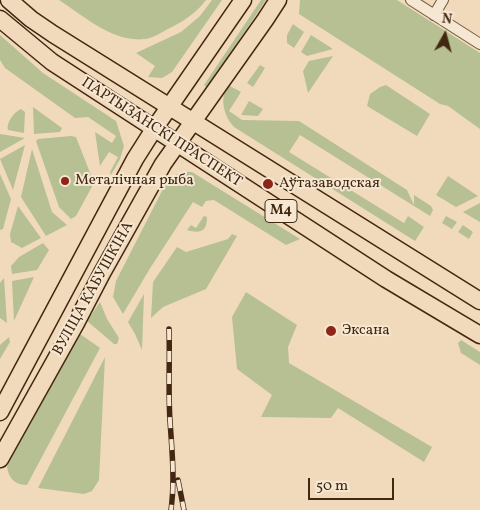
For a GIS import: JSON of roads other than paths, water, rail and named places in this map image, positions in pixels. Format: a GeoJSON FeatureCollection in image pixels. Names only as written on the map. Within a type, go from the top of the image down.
{"type":"FeatureCollection","features":[{"type":"Feature","properties":{"kind":"main road","name":"ПАРТЫЗАНСКІ ПРАСПЕКТ"},"geometry":{"type":"LineString","coordinates":[[9,0],[31,19],[53,34],[480,301]]}},
{"type":"Feature","properties":{"kind":"main road","name":"ВУЛІЦА КАБУШКІНА"},"geometry":{"type":"LineString","coordinates":[[0,412],[135,159],[243,0]]}},
{"type":"Feature","properties":{"kind":"main road","name":"ВУЛІЦА КАБУШКІНА"},"geometry":{"type":"LineString","coordinates":[[0,459],[164,164],[278,0]]}},
{"type":"Feature","properties":{"kind":"main road","name":"ПАРТЫЗАНСКІ ПРАСПЕКТ"},"geometry":{"type":"LineString","coordinates":[[0,19],[52,62],[386,279],[480,335]]}},
{"type":"Feature","properties":{"kind":"street"},"geometry":{"type":"LineString","coordinates":[[411,0],[480,44]]}},
{"type":"Feature","properties":{"kind":"street"},"geometry":{"type":"LineString","coordinates":[[434,14],[443,0]]}},
{"type":"Feature","properties":{"kind":"railway"},"geometry":{"type":"LineString","coordinates":[[169,329],[169,410],[173,477],[171,510]]}},
{"type":"Feature","properties":{"kind":"railway"},"geometry":{"type":"LineString","coordinates":[[178,480],[184,510]]}},
{"type":"Feature","properties":{"kind":"place","name":"Металічная рыба"},"geometry":{"type":"Point","coordinates":[65,181]}},
{"type":"Feature","properties":{"kind":"place","name":"Аўтазаводская"},"geometry":{"type":"Point","coordinates":[268,184]}},
{"type":"Feature","properties":{"kind":"place","name":"Эксана"},"geometry":{"type":"Point","coordinates":[331,331]}}]}
